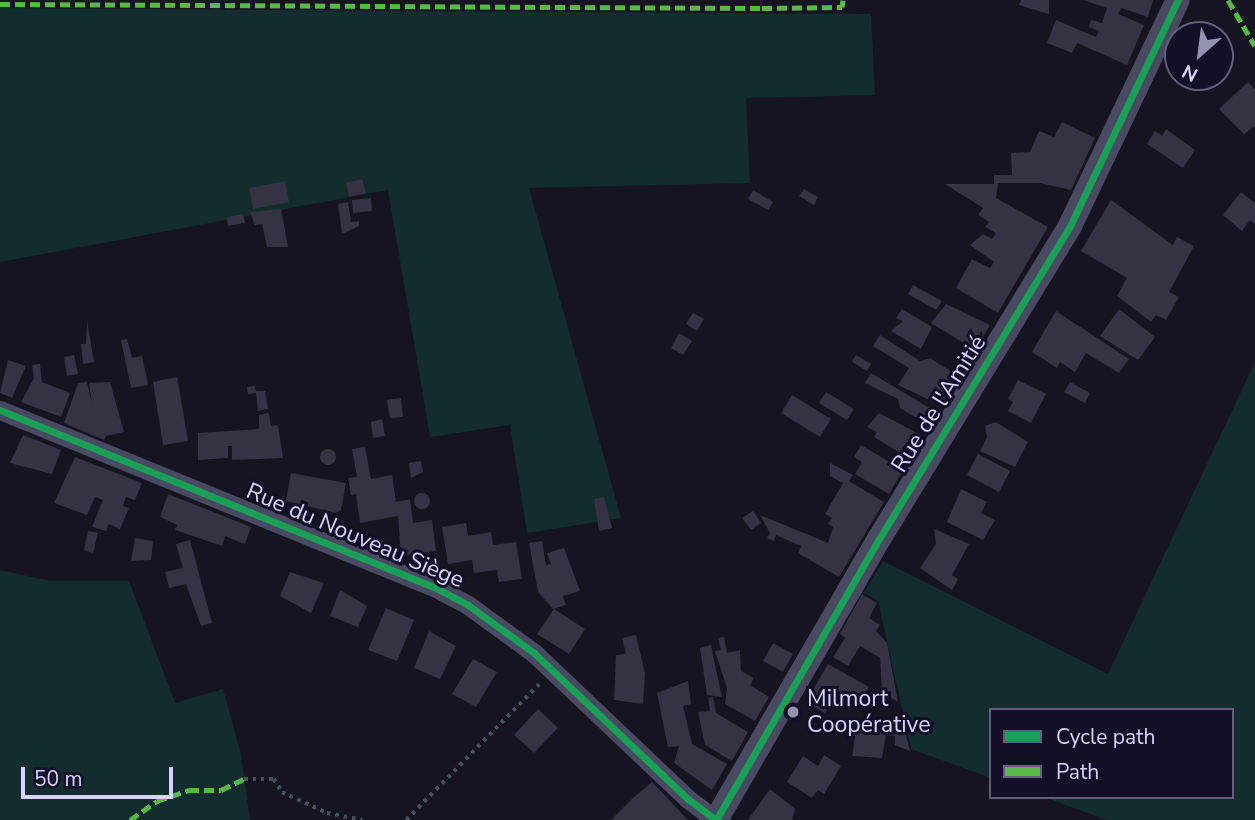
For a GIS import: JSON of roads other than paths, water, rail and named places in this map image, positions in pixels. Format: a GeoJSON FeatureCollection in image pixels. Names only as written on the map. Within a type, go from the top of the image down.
{"type":"FeatureCollection","features":[{"type":"Feature","properties":{"kind":"street","name":"Rue de l'Amitié"},"geometry":{"type":"LineString","coordinates":[[716,820],[879,539],[1070,226],[1178,0]]}},
{"type":"Feature","properties":{"kind":"street","name":"Rue du Nouveau Siège"},"geometry":{"type":"LineString","coordinates":[[0,410],[440,590],[500,627],[554,669],[688,799],[716,820]]}},
{"type":"Feature","properties":{"kind":"place","name":"Milmort Coopérative"},"geometry":{"type":"Point","coordinates":[793,712]}}]}
